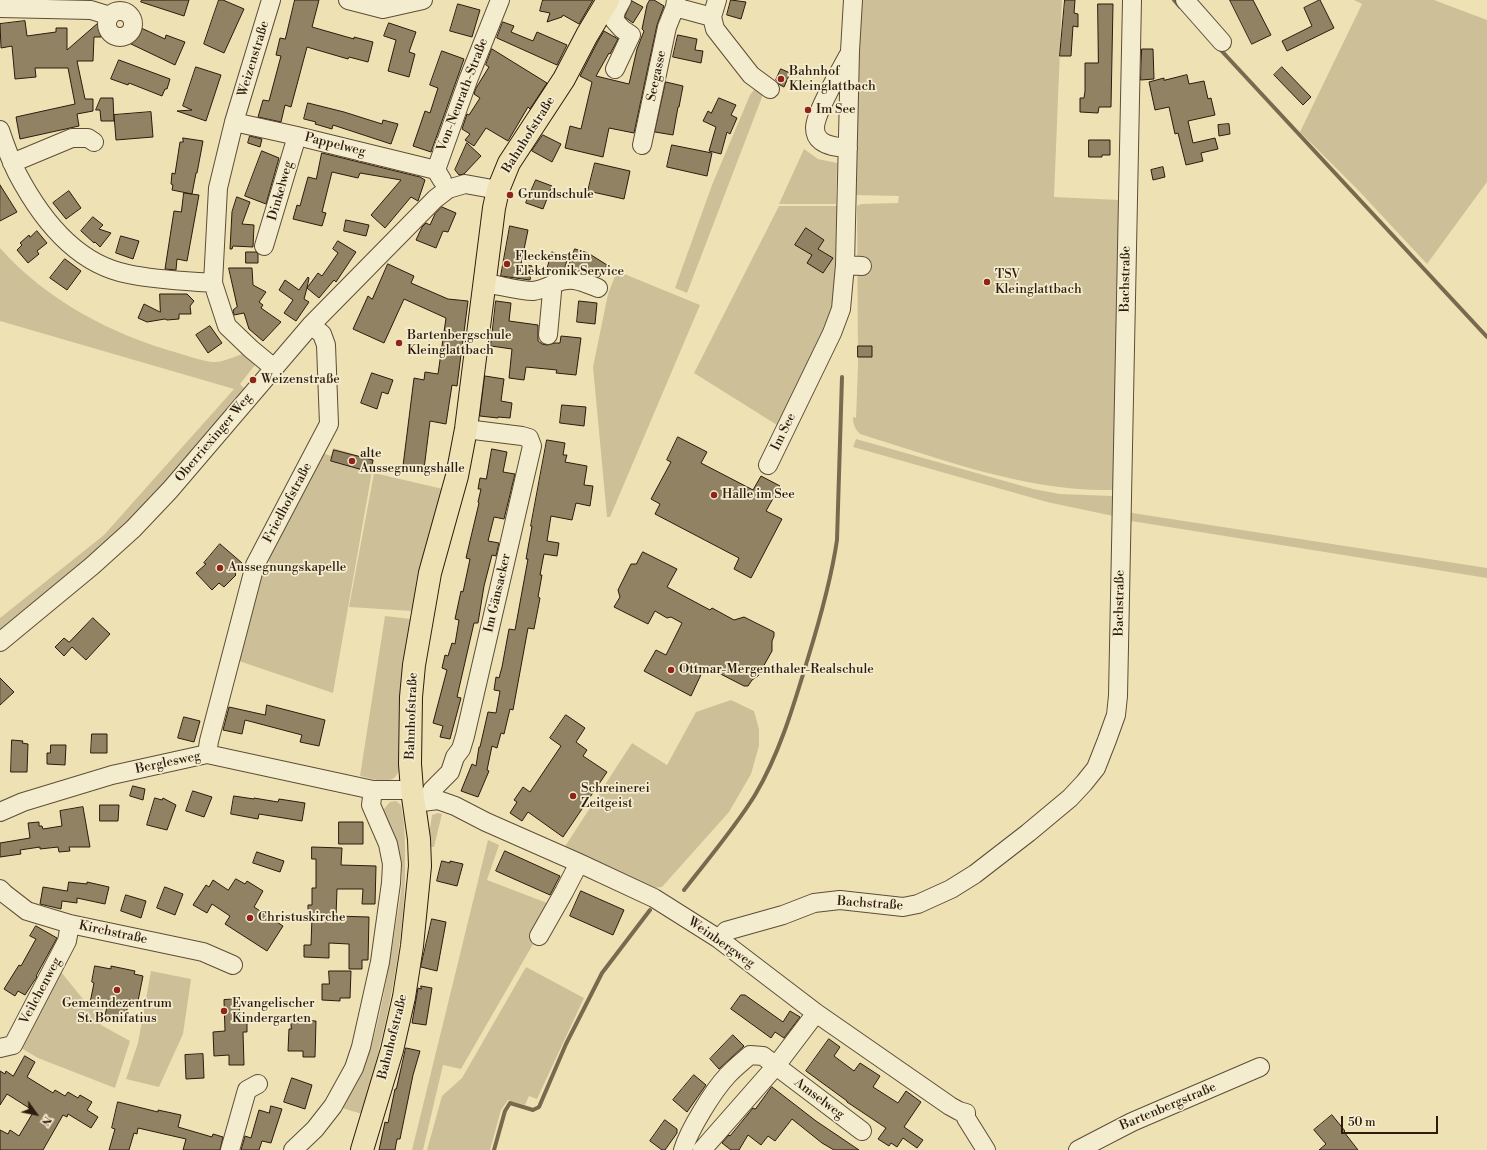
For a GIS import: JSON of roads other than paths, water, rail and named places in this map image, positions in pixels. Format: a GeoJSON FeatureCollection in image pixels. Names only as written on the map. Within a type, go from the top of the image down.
{"type":"FeatureCollection","features":[{"type":"Feature","properties":{"kind":"main road","name":"Bahnhofstraße"},"geometry":{"type":"LineString","coordinates":[[362,1150],[392,1050],[404,997],[412,946],[420,866],[418,798],[409,740],[414,665],[430,574],[457,476],[466,430],[494,208],[498,190],[509,163],[564,79],[587,35],[608,0]]}},
{"type":"Feature","properties":{"kind":"street","name":"Weizenstraße"},"geometry":{"type":"LineString","coordinates":[[272,0],[234,122],[218,188],[213,283],[227,326],[274,368]]}},
{"type":"Feature","properties":{"kind":"street"},"geometry":{"type":"LineString","coordinates":[[348,0],[383,8],[421,1]]}},
{"type":"Feature","properties":{"kind":"street","name":"Von-Neurath-Straße"},"geometry":{"type":"LineString","coordinates":[[448,189],[436,170],[471,73],[500,0]]}},
{"type":"Feature","properties":{"kind":"street"},"geometry":{"type":"LineString","coordinates":[[615,69],[632,36],[622,29],[614,20],[616,11],[622,0]]}},
{"type":"Feature","properties":{"kind":"street"},"geometry":{"type":"LineString","coordinates":[[717,0],[712,17],[715,30],[751,75],[770,89]]}},
{"type":"Feature","properties":{"kind":"street","name":"Im See"},"geometry":{"type":"LineString","coordinates":[[768,465],[832,333],[854,266],[848,148],[850,51],[853,0]]}},
{"type":"Feature","properties":{"kind":"street","name":"Bachstraße"},"geometry":{"type":"LineString","coordinates":[[719,939],[726,932],[814,903],[840,900],[903,907],[918,904],[934,898],[975,874],[1028,833],[1070,798],[1096,768],[1116,715],[1118,696],[1132,0]]}},
{"type":"Feature","properties":{"kind":"street"},"geometry":{"type":"LineString","coordinates":[[1185,0],[1222,42]]}},
{"type":"Feature","properties":{"kind":"street","name":"Seegasse"},"geometry":{"type":"LineString","coordinates":[[642,145],[667,27],[675,4],[712,17]]}},
{"type":"Feature","properties":{"kind":"street"},"geometry":{"type":"LineString","coordinates":[[0,8],[91,10],[110,16]]}},
{"type":"Feature","properties":{"kind":"street"},"geometry":{"type":"LineString","coordinates":[[848,148],[830,146],[821,141],[816,136],[815,129],[820,112],[850,51]]}},
{"type":"Feature","properties":{"kind":"street","name":"Pappelweg"},"geometry":{"type":"LineString","coordinates":[[234,122],[436,170]]}},
{"type":"Feature","properties":{"kind":"street"},"geometry":{"type":"LineString","coordinates":[[0,130],[12,163],[28,193],[52,226],[65,240],[82,254],[102,265],[127,274],[213,283]]}},
{"type":"Feature","properties":{"kind":"street","name":"Dinkelweg"},"geometry":{"type":"LineString","coordinates":[[264,246],[297,136]]}},
{"type":"Feature","properties":{"kind":"street"},"geometry":{"type":"LineString","coordinates":[[12,163],[72,138],[88,138],[94,142]]}},
{"type":"Feature","properties":{"kind":"street","name":"Oberriexinger Weg"},"geometry":{"type":"LineString","coordinates":[[0,642],[92,566],[133,529],[170,490],[311,325],[422,211],[448,189],[465,184],[498,190]]}},
{"type":"Feature","properties":{"kind":"street"},"geometry":{"type":"LineString","coordinates":[[484,283],[532,291],[560,281],[572,279],[598,288]]}},
{"type":"Feature","properties":{"kind":"street"},"geometry":{"type":"LineString","coordinates":[[548,335],[552,292],[549,286]]}},
{"type":"Feature","properties":{"kind":"street","name":"Friedhofstraße"},"geometry":{"type":"LineString","coordinates":[[207,754],[254,564],[329,424],[326,345],[322,334],[311,325]]}},
{"type":"Feature","properties":{"kind":"street","name":"Im Gänsacker"},"geometry":{"type":"LineString","coordinates":[[418,798],[432,790],[450,772],[461,749],[532,446],[529,438],[522,436],[466,430]]}},
{"type":"Feature","properties":{"kind":"street","name":"Berglesweg"},"geometry":{"type":"LineString","coordinates":[[0,812],[23,802],[112,775],[207,754],[373,790],[418,798]]}},
{"type":"Feature","properties":{"kind":"street"},"geometry":{"type":"LineString","coordinates":[[293,1150],[315,1129],[333,1106],[344,1088],[354,1068],[367,1024],[380,962],[392,883],[392,864],[388,844],[372,805],[373,790]]}},
{"type":"Feature","properties":{"kind":"street","name":"Weinbergweg"},"geometry":{"type":"LineString","coordinates":[[418,798],[438,800],[454,806],[654,898],[719,939],[816,1013],[950,1106],[966,1113],[966,1118],[986,1150]]}},
{"type":"Feature","properties":{"kind":"street"},"geometry":{"type":"LineString","coordinates":[[539,936],[579,863]]}},
{"type":"Feature","properties":{"kind":"street","name":"Kirchstraße"},"geometry":{"type":"LineString","coordinates":[[0,889],[27,911],[70,924],[203,952],[233,965]]}},
{"type":"Feature","properties":{"kind":"street","name":"Veilchenweg"},"geometry":{"type":"LineString","coordinates":[[0,1048],[13,1044],[67,941],[70,924]]}},
{"type":"Feature","properties":{"kind":"street"},"geometry":{"type":"LineString","coordinates":[[702,1150],[776,1067],[816,1013]]}},
{"type":"Feature","properties":{"kind":"street","name":"Amselweg"},"geometry":{"type":"LineString","coordinates":[[682,1150],[708,1101],[726,1076],[750,1055],[763,1056],[862,1131]]}},
{"type":"Feature","properties":{"kind":"street","name":"Bartenbergstraße"},"geometry":{"type":"LineString","coordinates":[[1078,1150],[1132,1122],[1260,1067]]}},
{"type":"Feature","properties":{"kind":"street"},"geometry":{"type":"LineString","coordinates":[[230,1150],[247,1090],[258,1084]]}},
{"type":"Feature","properties":{"kind":"waterway"},"geometry":{"type":"LineString","coordinates":[[1174,0],[1180,7]]}},
{"type":"Feature","properties":{"kind":"waterway"},"geometry":{"type":"LineString","coordinates":[[1218,47],[1487,337]]}},
{"type":"Feature","properties":{"kind":"waterway"},"geometry":{"type":"LineString","coordinates":[[684,890],[730,832],[747,808],[764,779],[786,728],[817,629],[832,570],[837,540],[842,377]]}},
{"type":"Feature","properties":{"kind":"waterway"},"geometry":{"type":"LineString","coordinates":[[494,1150],[505,1111],[510,1103],[533,1110],[539,1107],[566,1044],[602,973],[650,910]]}},
{"type":"Feature","properties":{"kind":"place","name":"Bahnhof Kleinglattbach"},"geometry":{"type":"Point","coordinates":[781,79]}},
{"type":"Feature","properties":{"kind":"place","name":"Im See"},"geometry":{"type":"Point","coordinates":[808,110]}},
{"type":"Feature","properties":{"kind":"place","name":"Grundschule"},"geometry":{"type":"Point","coordinates":[510,195]}},
{"type":"Feature","properties":{"kind":"place","name":"Fleckenstein Elektronik Service"},"geometry":{"type":"Point","coordinates":[507,264]}},
{"type":"Feature","properties":{"kind":"place","name":"TSV Kleinglattbach"},"geometry":{"type":"Point","coordinates":[987,282]}},
{"type":"Feature","properties":{"kind":"place","name":"Bartenbergschule Kleinglattbach"},"geometry":{"type":"Point","coordinates":[399,343]}},
{"type":"Feature","properties":{"kind":"place","name":"Weizenstraße"},"geometry":{"type":"Point","coordinates":[253,380]}},
{"type":"Feature","properties":{"kind":"place","name":"alte Aussegnungshalle"},"geometry":{"type":"Point","coordinates":[352,461]}},
{"type":"Feature","properties":{"kind":"place","name":"Halle im See"},"geometry":{"type":"Point","coordinates":[714,495]}},
{"type":"Feature","properties":{"kind":"place","name":"Aussegnungskapelle"},"geometry":{"type":"Point","coordinates":[220,568]}},
{"type":"Feature","properties":{"kind":"place","name":"Ottmar-Mergenthaler-Realschule"},"geometry":{"type":"Point","coordinates":[671,670]}},
{"type":"Feature","properties":{"kind":"place","name":"Schreinerei Zeitgeist"},"geometry":{"type":"Point","coordinates":[573,796]}},
{"type":"Feature","properties":{"kind":"place","name":"Christuskirche"},"geometry":{"type":"Point","coordinates":[250,918]}},
{"type":"Feature","properties":{"kind":"place","name":"Gemeindezentrum St. Bonifatius"},"geometry":{"type":"Point","coordinates":[117,990]}},
{"type":"Feature","properties":{"kind":"place","name":"Evangelischer Kindergarten"},"geometry":{"type":"Point","coordinates":[224,1011]}}]}
